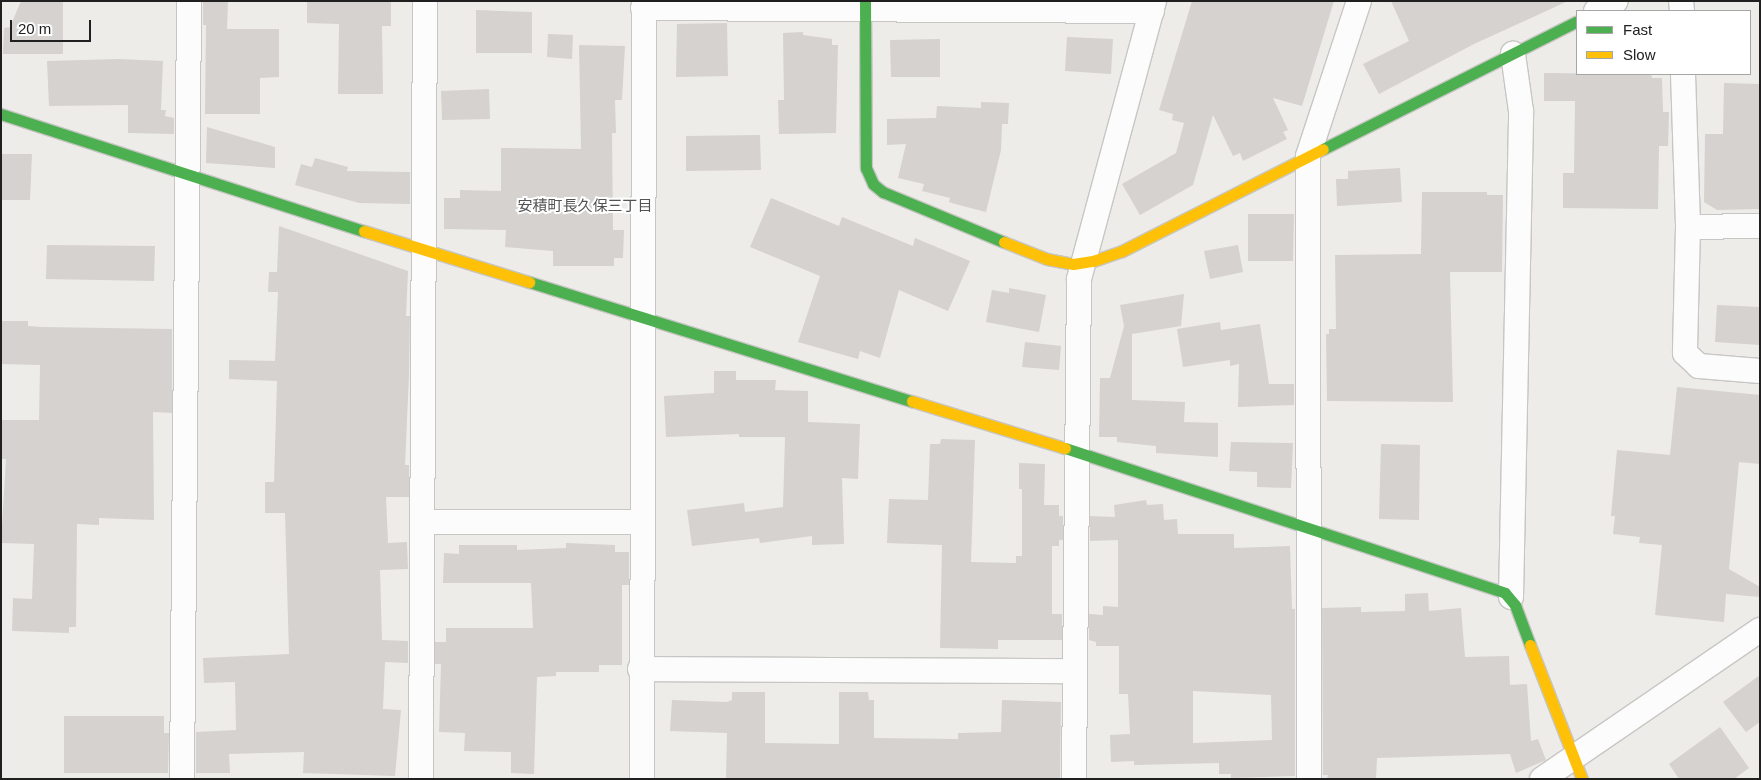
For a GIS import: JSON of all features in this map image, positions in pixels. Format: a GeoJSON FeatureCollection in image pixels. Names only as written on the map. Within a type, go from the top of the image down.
{"type":"FeatureCollection","features":[{"type":"Feature","properties":{"kind":"street"},"geometry":{"type":"LineString","coordinates":[[182,779],[189,1]]}},
{"type":"Feature","properties":{"kind":"street"},"geometry":{"type":"LineString","coordinates":[[421,779],[426,249],[425,1]]}},
{"type":"Feature","properties":{"kind":"street"},"geometry":{"type":"LineString","coordinates":[[1309,779],[1306,528],[1308,156],[1359,1]]}},
{"type":"Feature","properties":{"kind":"street"},"geometry":{"type":"LineString","coordinates":[[1598,10],[1616,1]]}},
{"type":"Feature","properties":{"kind":"street"},"geometry":{"type":"LineString","coordinates":[[865,4],[866,168],[873,184],[883,192],[1047,259],[1082,263],[1122,251],[1576,22]]}},
{"type":"Feature","properties":{"kind":"street"},"geometry":{"type":"LineString","coordinates":[[642,779],[640,669],[645,318],[644,5],[1153,6],[1082,263],[1078,293],[1073,671],[1074,779]]}},
{"type":"Feature","properties":{"kind":"street"},"geometry":{"type":"LineString","coordinates":[[1513,54],[1522,111],[1511,597],[1582,779]]}},
{"type":"Feature","properties":{"kind":"street"},"geometry":{"type":"LineString","coordinates":[[1683,75],[1688,227],[1684,353],[1700,366],[1760,371]]}},
{"type":"Feature","properties":{"kind":"street"},"geometry":{"type":"LineString","coordinates":[[1,114],[188,176],[1075,451],[1493,588],[1511,597]]}},
{"type":"Feature","properties":{"kind":"street"},"geometry":{"type":"LineString","coordinates":[[1688,227],[1760,226]]}},
{"type":"Feature","properties":{"kind":"street"},"geometry":{"type":"LineString","coordinates":[[423,522],[642,522]]}},
{"type":"Feature","properties":{"kind":"street"},"geometry":{"type":"LineString","coordinates":[[1542,779],[1760,630]]}},
{"type":"Feature","properties":{"kind":"street"},"geometry":{"type":"LineString","coordinates":[[640,669],[1073,671]]}},
{"type":"Feature","properties":{"kind":"building"},"geometry":{"type":"Polygon","coordinates":[[[21,1],[63,1],[63,54],[3,54],[4,28],[10,27],[21,1]]]}},
{"type":"Feature","properties":{"kind":"building"},"geometry":{"type":"Polygon","coordinates":[[[203,1],[228,1],[227,29],[279,29],[279,77],[260,78],[260,114],[205,114],[206,25],[203,25],[203,1]]]}},
{"type":"Feature","properties":{"kind":"building"},"geometry":{"type":"Polygon","coordinates":[[[307,1],[391,1],[391,26],[382,26],[383,94],[338,94],[339,24],[307,23],[307,1]]]}},
{"type":"Feature","properties":{"kind":"building"},"geometry":{"type":"Polygon","coordinates":[[[1192,1],[1334,1],[1302,106],[1273,98],[1288,130],[1283,132],[1287,139],[1243,161],[1240,153],[1233,156],[1213,115],[1193,185],[1140,215],[1122,184],[1176,153],[1184,123],[1172,120],[1173,114],[1159,110],[1192,1]]]}},
{"type":"Feature","properties":{"kind":"building"},"geometry":{"type":"Polygon","coordinates":[[[1391,1],[1568,1],[1474,44],[1379,94],[1363,64],[1409,41],[1391,1]]]}},
{"type":"Feature","properties":{"kind":"building"},"geometry":{"type":"Polygon","coordinates":[[[476,10],[532,12],[532,53],[476,53],[476,10]]]}},
{"type":"Feature","properties":{"kind":"building"},"geometry":{"type":"Polygon","coordinates":[[[727,23],[728,76],[676,77],[677,24],[727,23]]]}},
{"type":"Feature","properties":{"kind":"building"},"geometry":{"type":"Polygon","coordinates":[[[803,32],[803,35],[832,39],[832,45],[838,45],[836,133],[779,134],[778,100],[784,100],[783,33],[803,32]]]}},
{"type":"Feature","properties":{"kind":"building"},"geometry":{"type":"Polygon","coordinates":[[[548,34],[573,35],[572,59],[547,57],[548,34]]]}},
{"type":"Feature","properties":{"kind":"building"},"geometry":{"type":"Polygon","coordinates":[[[1067,37],[1113,39],[1111,74],[1065,71],[1067,37]]]}},
{"type":"Feature","properties":{"kind":"building"},"geometry":{"type":"Polygon","coordinates":[[[940,39],[940,77],[891,77],[890,40],[940,39]]]}},
{"type":"Feature","properties":{"kind":"building"},"geometry":{"type":"Polygon","coordinates":[[[579,45],[625,46],[622,100],[615,100],[616,133],[612,133],[613,230],[624,230],[623,258],[614,258],[614,266],[553,266],[553,251],[505,247],[506,230],[444,229],[444,198],[460,198],[460,190],[501,191],[501,148],[581,149],[579,45]]]}},
{"type":"Feature","properties":{"kind":"building"},"geometry":{"type":"Polygon","coordinates":[[[119,59],[163,61],[161,110],[166,110],[165,116],[174,118],[174,134],[128,133],[128,105],[49,106],[47,61],[119,59]]]}},
{"type":"Feature","properties":{"kind":"building"},"geometry":{"type":"Polygon","coordinates":[[[1544,73],[1651,75],[1652,78],[1662,78],[1663,112],[1669,112],[1668,146],[1659,146],[1658,209],[1563,208],[1563,173],[1574,173],[1575,101],[1544,101],[1544,73]]]}},
{"type":"Feature","properties":{"kind":"building"},"geometry":{"type":"Polygon","coordinates":[[[1724,83],[1760,84],[1760,209],[1717,210],[1704,202],[1705,134],[1723,134],[1724,83]]]}},
{"type":"Feature","properties":{"kind":"building"},"geometry":{"type":"Polygon","coordinates":[[[489,89],[490,119],[442,120],[441,91],[489,89]]]}},
{"type":"Feature","properties":{"kind":"building"},"geometry":{"type":"Polygon","coordinates":[[[981,102],[1009,103],[1008,124],[1002,124],[1001,150],[986,212],[949,202],[950,198],[922,191],[924,184],[898,178],[906,144],[887,145],[887,119],[936,118],[937,106],[981,108],[981,102]]]}},
{"type":"Feature","properties":{"kind":"building"},"geometry":{"type":"Polygon","coordinates":[[[207,127],[275,147],[275,168],[206,163],[207,127]]]}},
{"type":"Feature","properties":{"kind":"building"},"geometry":{"type":"Polygon","coordinates":[[[760,135],[761,170],[686,171],[686,136],[760,135]]]}},
{"type":"Feature","properties":{"kind":"building"},"geometry":{"type":"Polygon","coordinates":[[[1,154],[32,154],[30,200],[1,200],[1,154]]]}},
{"type":"Feature","properties":{"kind":"building"},"geometry":{"type":"Polygon","coordinates":[[[315,158],[348,167],[347,171],[410,172],[410,204],[359,203],[295,185],[301,164],[312,167],[315,158]]]}},
{"type":"Feature","properties":{"kind":"building"},"geometry":{"type":"Polygon","coordinates":[[[1400,168],[1402,202],[1337,206],[1336,179],[1348,179],[1348,171],[1400,168]]]}},
{"type":"Feature","properties":{"kind":"building"},"geometry":{"type":"Polygon","coordinates":[[[1422,192],[1487,192],[1487,195],[1503,195],[1502,272],[1450,272],[1453,402],[1327,401],[1326,334],[1329,334],[1329,329],[1336,329],[1335,255],[1421,254],[1422,192]]]}},
{"type":"Feature","properties":{"kind":"building"},"geometry":{"type":"Polygon","coordinates":[[[771,198],[839,226],[842,217],[913,246],[915,238],[970,261],[948,311],[899,290],[880,358],[860,351],[858,359],[798,342],[820,276],[750,247],[771,198]]]}},
{"type":"Feature","properties":{"kind":"building"},"geometry":{"type":"Polygon","coordinates":[[[1248,214],[1294,214],[1293,261],[1248,261],[1248,214]]]}},
{"type":"Feature","properties":{"kind":"building"},"geometry":{"type":"Polygon","coordinates":[[[279,226],[408,271],[406,316],[410,316],[405,465],[409,465],[409,497],[386,497],[388,543],[407,542],[408,569],[380,570],[382,640],[408,641],[408,663],[385,662],[383,709],[401,710],[395,776],[303,773],[304,752],[229,754],[230,773],[196,773],[196,732],[236,730],[235,682],[204,683],[203,658],[289,654],[285,513],[265,513],[265,482],[274,482],[277,381],[229,379],[229,360],[275,361],[278,292],[268,292],[269,272],[277,272],[279,226]]]}},
{"type":"Feature","properties":{"kind":"building"},"geometry":{"type":"Polygon","coordinates":[[[47,245],[155,246],[154,281],[46,279],[47,245]]]}},
{"type":"Feature","properties":{"kind":"building"},"geometry":{"type":"Polygon","coordinates":[[[1238,245],[1243,272],[1210,279],[1204,251],[1238,245]]]}},
{"type":"Feature","properties":{"kind":"building"},"geometry":{"type":"Polygon","coordinates":[[[1009,288],[1046,295],[1039,332],[986,322],[992,290],[1009,293],[1009,288]]]}},
{"type":"Feature","properties":{"kind":"building"},"geometry":{"type":"Polygon","coordinates":[[[1184,294],[1181,326],[1132,334],[1132,400],[1185,402],[1184,422],[1218,423],[1218,457],[1156,453],[1156,446],[1117,442],[1117,437],[1099,437],[1100,378],[1110,378],[1124,326],[1120,305],[1184,294]]]}},
{"type":"Feature","properties":{"kind":"building"},"geometry":{"type":"Polygon","coordinates":[[[1717,305],[1760,307],[1760,345],[1715,342],[1717,305]]]}},
{"type":"Feature","properties":{"kind":"building"},"geometry":{"type":"Polygon","coordinates":[[[1,321],[28,321],[28,326],[42,327],[172,329],[172,413],[153,412],[154,520],[99,518],[99,525],[77,524],[76,627],[69,627],[69,633],[12,631],[13,598],[32,599],[34,544],[1,543],[6,459],[1,459],[1,420],[39,420],[40,365],[1,364],[1,321]]]}},
{"type":"Feature","properties":{"kind":"building"},"geometry":{"type":"Polygon","coordinates":[[[1220,322],[1221,330],[1260,324],[1269,384],[1294,384],[1294,405],[1238,407],[1239,364],[1230,366],[1230,360],[1183,367],[1177,329],[1220,322]]]}},
{"type":"Feature","properties":{"kind":"building"},"geometry":{"type":"Polygon","coordinates":[[[1025,342],[1061,346],[1059,370],[1022,367],[1025,342]]]}},
{"type":"Feature","properties":{"kind":"building"},"geometry":{"type":"Polygon","coordinates":[[[714,371],[736,371],[736,380],[776,380],[775,390],[808,391],[808,422],[860,424],[858,479],[842,478],[844,544],[812,545],[812,536],[760,543],[759,538],[692,546],[687,510],[744,503],[745,512],[783,507],[785,437],[739,437],[739,434],[666,437],[664,396],[714,393],[714,371]]]}},
{"type":"Feature","properties":{"kind":"building"},"geometry":{"type":"Polygon","coordinates":[[[1677,387],[1760,395],[1760,464],[1739,462],[1729,569],[1760,587],[1760,597],[1726,594],[1724,622],[1655,615],[1662,545],[1639,543],[1640,537],[1613,534],[1615,516],[1611,516],[1617,450],[1670,455],[1677,387]]]}},
{"type":"Feature","properties":{"kind":"building"},"geometry":{"type":"Polygon","coordinates":[[[941,439],[975,440],[971,562],[1016,563],[1016,556],[1022,556],[1022,489],[1019,489],[1019,463],[1045,464],[1044,505],[1059,505],[1059,516],[1063,516],[1063,540],[1059,540],[1059,546],[1052,546],[1052,614],[1062,614],[1062,640],[998,640],[998,649],[940,648],[942,545],[887,543],[889,499],[928,500],[930,444],[940,444],[941,439]]]}},
{"type":"Feature","properties":{"kind":"building"},"geometry":{"type":"Polygon","coordinates":[[[1231,442],[1293,443],[1291,488],[1257,487],[1257,472],[1229,471],[1231,442]]]}},
{"type":"Feature","properties":{"kind":"building"},"geometry":{"type":"Polygon","coordinates":[[[1381,444],[1420,445],[1419,520],[1379,519],[1381,444]]]}},
{"type":"Feature","properties":{"kind":"building"},"geometry":{"type":"Polygon","coordinates":[[[1146,500],[1147,505],[1163,504],[1164,520],[1177,519],[1178,534],[1234,534],[1234,548],[1290,546],[1292,609],[1295,609],[1295,776],[1231,778],[1231,774],[1219,774],[1219,763],[1134,765],[1134,761],[1111,762],[1110,735],[1130,734],[1128,694],[1119,694],[1119,646],[1096,646],[1096,642],[1089,640],[1089,614],[1103,615],[1103,606],[1118,607],[1118,540],[1090,541],[1090,516],[1115,517],[1114,505],[1146,500]],[[1193,691],[1193,743],[1272,740],[1271,695],[1193,691]]]}},
{"type":"Feature","properties":{"kind":"building"},"geometry":{"type":"Polygon","coordinates":[[[566,543],[615,545],[615,552],[629,552],[629,585],[622,585],[622,665],[599,665],[599,672],[556,672],[556,676],[537,677],[534,774],[511,773],[511,752],[464,751],[465,733],[439,732],[441,664],[435,664],[435,642],[446,642],[446,628],[533,628],[531,583],[443,583],[444,553],[459,554],[459,545],[517,545],[517,550],[566,548],[566,543]]]}},
{"type":"Feature","properties":{"kind":"building"},"geometry":{"type":"Polygon","coordinates":[[[1428,593],[1429,611],[1461,608],[1465,657],[1509,656],[1510,685],[1527,684],[1531,741],[1538,739],[1546,760],[1516,773],[1510,754],[1377,758],[1376,779],[1327,779],[1328,775],[1323,775],[1322,608],[1361,607],[1361,612],[1405,611],[1405,594],[1428,593]]]}},
{"type":"Feature","properties":{"kind":"building"},"geometry":{"type":"Polygon","coordinates":[[[1760,675],[1760,722],[1746,732],[1723,702],[1760,675]]]}},
{"type":"Feature","properties":{"kind":"building"},"geometry":{"type":"Polygon","coordinates":[[[732,692],[765,692],[765,743],[839,744],[839,692],[868,692],[869,700],[874,700],[874,738],[958,739],[958,733],[1001,732],[1002,700],[1061,702],[1060,779],[726,779],[727,733],[670,731],[672,700],[727,702],[732,700],[732,692]]]}},
{"type":"Feature","properties":{"kind":"building"},"geometry":{"type":"Polygon","coordinates":[[[64,716],[164,716],[164,733],[169,733],[168,773],[64,773],[64,716]]]}},
{"type":"Feature","properties":{"kind":"building"},"geometry":{"type":"Polygon","coordinates":[[[1720,727],[1749,768],[1734,779],[1679,779],[1669,764],[1720,727]]]}},
{"type":"Feature","properties":{"kind":"traffic: fast"},"geometry":{"type":"LineString","coordinates":[[865,1],[866,168],[873,184],[883,192],[1004,242]]}},
{"type":"Feature","properties":{"kind":"traffic: fast"},"geometry":{"type":"LineString","coordinates":[[1323,149],[1576,22]]}},
{"type":"Feature","properties":{"kind":"traffic: fast"},"geometry":{"type":"LineString","coordinates":[[1,114],[364,231]]}},
{"type":"Feature","properties":{"kind":"traffic: fast"},"geometry":{"type":"LineString","coordinates":[[529,282],[912,401]]}},
{"type":"Feature","properties":{"kind":"traffic: fast"},"geometry":{"type":"LineString","coordinates":[[1065,448],[1505,593],[1515,605],[1530,645]]}},
{"type":"Feature","properties":{"kind":"traffic: slow"},"geometry":{"type":"LineString","coordinates":[[1004,242],[1047,259],[1073,264],[1093,261],[1122,251],[1323,149]]}},
{"type":"Feature","properties":{"kind":"traffic: slow"},"geometry":{"type":"LineString","coordinates":[[364,231],[529,282]]}},
{"type":"Feature","properties":{"kind":"traffic: slow"},"geometry":{"type":"LineString","coordinates":[[912,401],[1065,448]]}},
{"type":"Feature","properties":{"kind":"traffic: slow"},"geometry":{"type":"LineString","coordinates":[[1530,645],[1582,779]]}},
{"type":"Feature","properties":{"kind":"district","name":"安積町長久保三丁目"},"geometry":{"type":"Point","coordinates":[585,206]}}]}
